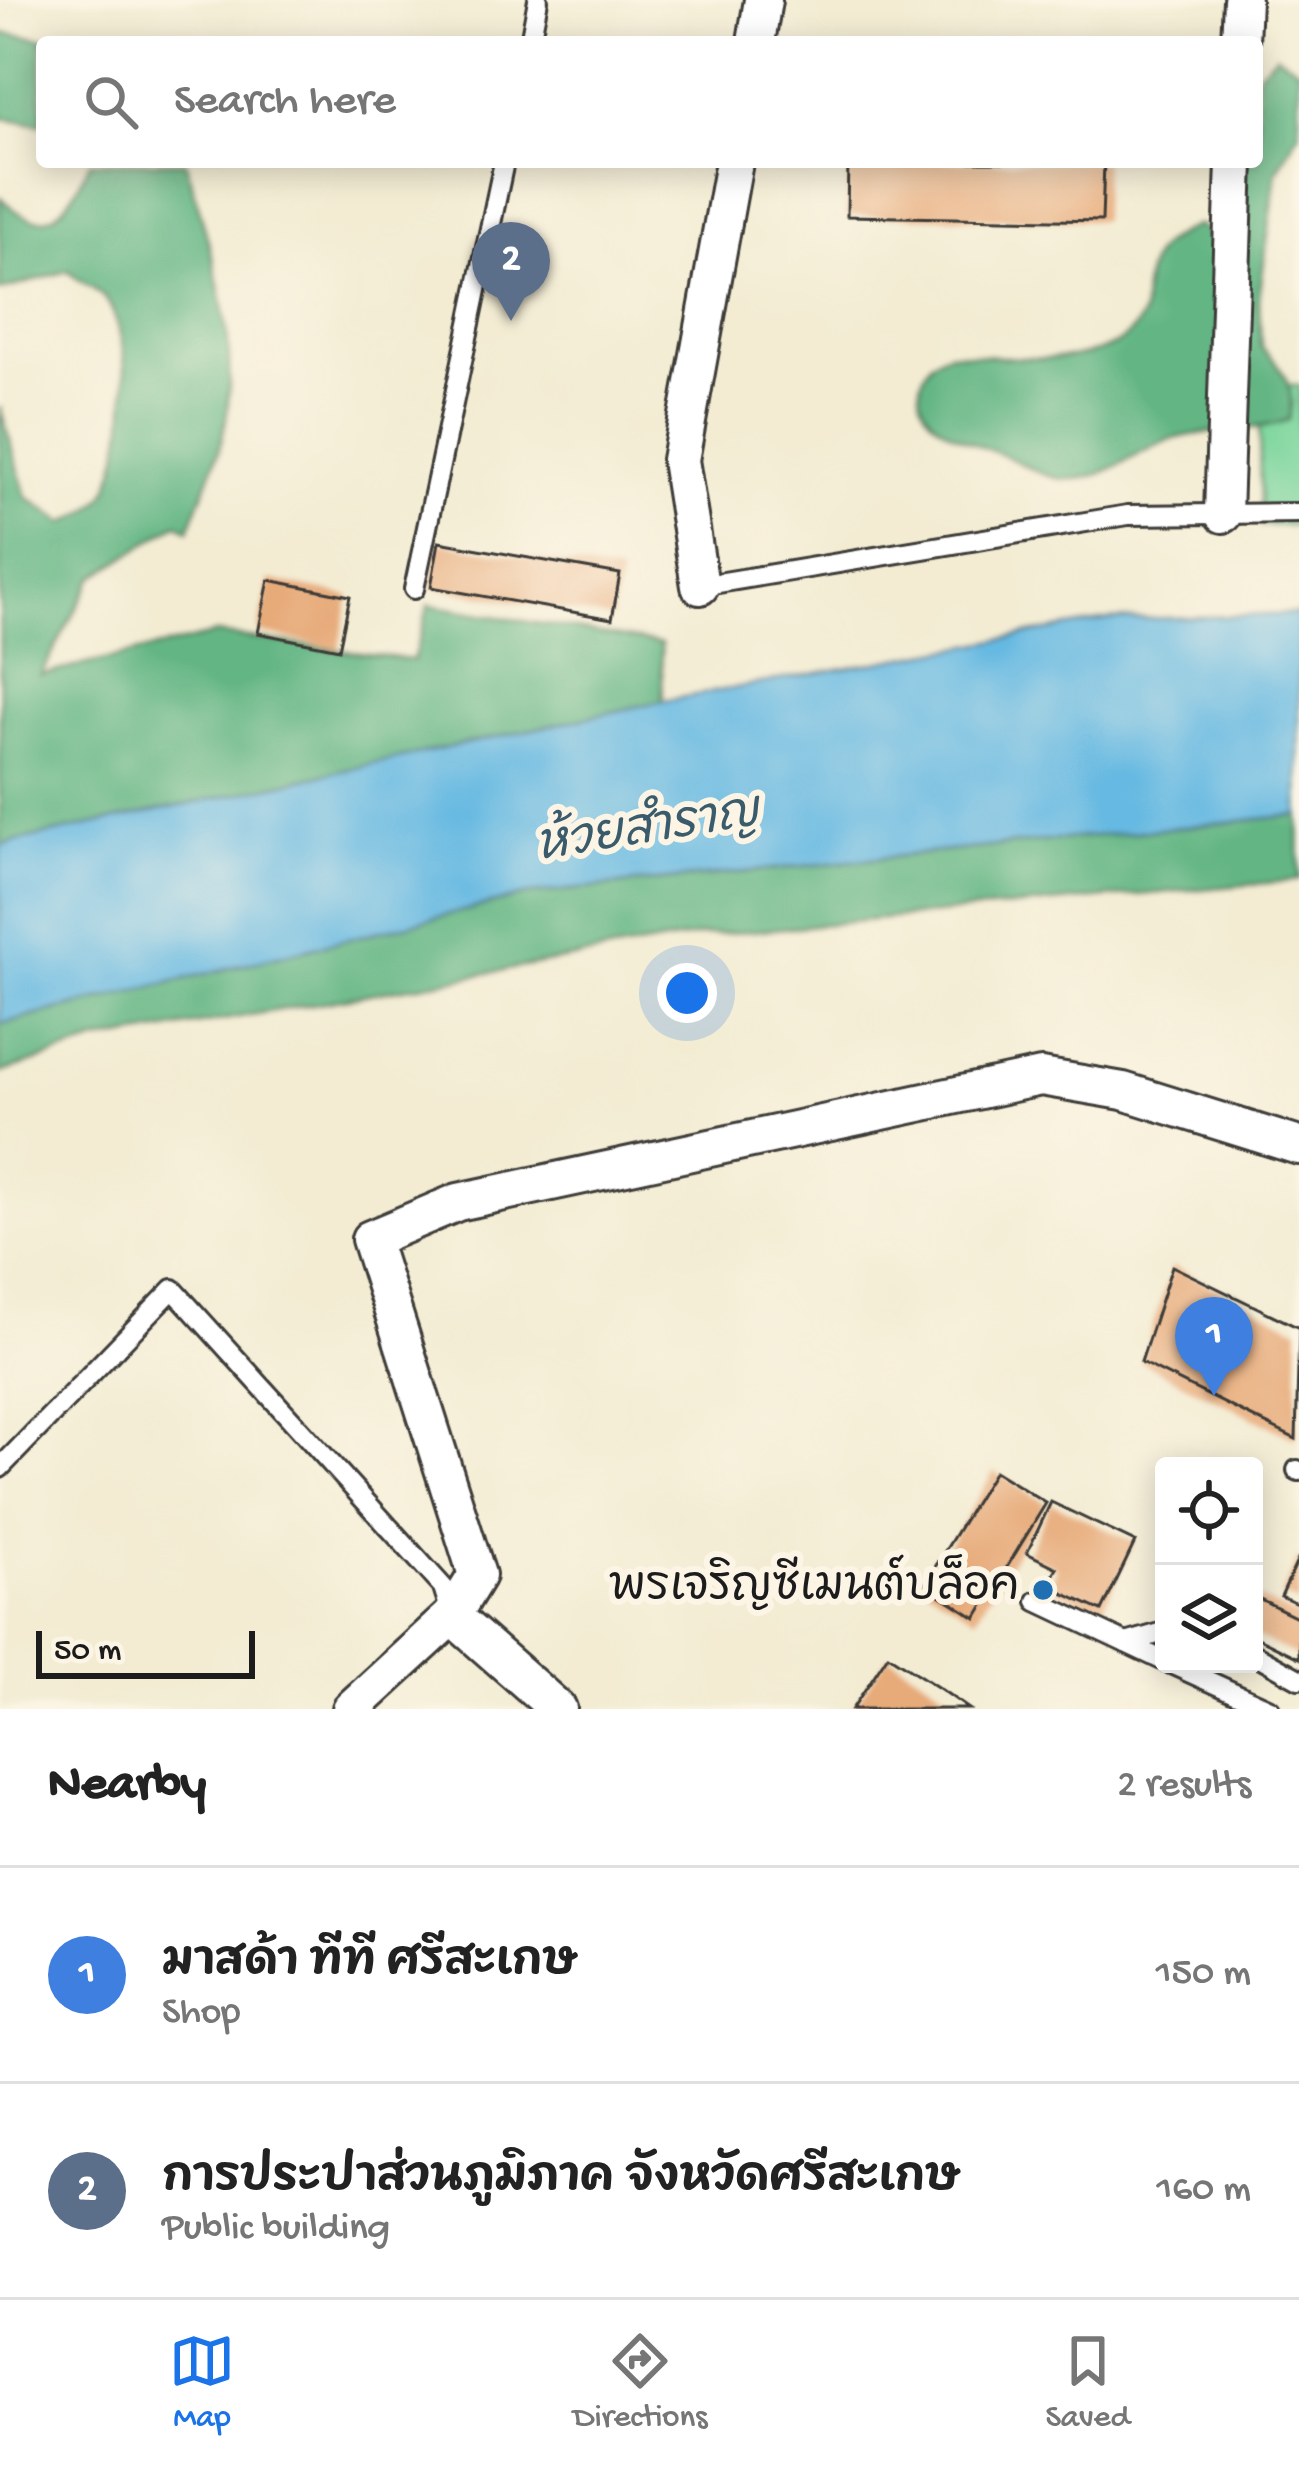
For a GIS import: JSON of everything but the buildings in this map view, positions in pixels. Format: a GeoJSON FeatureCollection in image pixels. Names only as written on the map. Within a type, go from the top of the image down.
{"type":"FeatureCollection","features":[{"type":"Feature","properties":{"kind":"street"},"geometry":{"type":"LineString","coordinates":[[757,36],[763,0]]}},
{"type":"Feature","properties":{"kind":"street"},"geometry":{"type":"LineString","coordinates":[[1240,36],[1242,0]]}},
{"type":"Feature","properties":{"kind":"street"},"geometry":{"type":"LineString","coordinates":[[700,586],[680,460],[733,168]]}},
{"type":"Feature","properties":{"kind":"street"},"geometry":{"type":"LineString","coordinates":[[1223,514],[1235,168]]}},
{"type":"Feature","properties":{"kind":"street"},"geometry":{"type":"LineString","coordinates":[[351,1709],[452,1616],[477,1575],[370,1238],[458,1202],[1041,1077],[1123,1091],[1299,1146]]}},
{"type":"Feature","properties":{"kind":"street"},"geometry":{"type":"LineString","coordinates":[[452,1616],[558,1709]]}},
{"type":"Feature","properties":{"kind":"lane"},"geometry":{"type":"LineString","coordinates":[[531,36],[538,0]]}},
{"type":"Feature","properties":{"kind":"lane"},"geometry":{"type":"LineString","coordinates":[[414,589],[503,168]]}},
{"type":"Feature","properties":{"kind":"lane"},"geometry":{"type":"LineString","coordinates":[[700,586],[1128,515],[1299,513]]}},
{"type":"Feature","properties":{"kind":"lane"},"geometry":{"type":"LineString","coordinates":[[0,1468],[172,1289],[442,1586],[452,1616]]}},
{"type":"Feature","properties":{"kind":"lane"},"geometry":{"type":"LineString","coordinates":[[1037,1601],[1155,1656]]}},
{"type":"Feature","properties":{"kind":"lane"},"geometry":{"type":"LineString","coordinates":[[1126,1643],[1155,1635]]}},
{"type":"Feature","properties":{"kind":"lane"},"geometry":{"type":"LineString","coordinates":[[1263,1659],[1299,1679]]}},
{"type":"Feature","properties":{"kind":"lane"},"geometry":{"type":"LineString","coordinates":[[1192,1673],[1270,1709]]}},
{"type":"Feature","properties":{"kind":"green space"},"geometry":{"type":"Polygon","coordinates":[[[0,33],[36,38],[36,123],[0,118],[0,33]]]}},
{"type":"Feature","properties":{"kind":"green space"},"geometry":{"type":"Polygon","coordinates":[[[1276,54],[1299,69],[1299,131],[1277,171],[1259,298],[1261,347],[1286,380],[1291,399],[1288,420],[1170,440],[1107,471],[1067,479],[1044,474],[962,438],[933,420],[920,394],[925,372],[939,356],[948,352],[1053,358],[1106,349],[1127,337],[1141,318],[1146,277],[1159,249],[1198,225],[1220,242],[1243,168],[1263,168],[1263,67],[1276,54]]]}},
{"type":"Feature","properties":{"kind":"green space"},"geometry":{"type":"Polygon","coordinates":[[[87,168],[188,168],[221,296],[227,331],[228,400],[220,446],[189,530],[178,523],[93,578],[41,675],[216,634],[413,660],[429,605],[661,644],[663,701],[0,845],[0,407],[27,497],[65,523],[105,495],[124,423],[122,347],[110,306],[102,296],[67,271],[0,291],[0,197],[31,218],[44,219],[55,215],[87,168]]]}},
{"type":"Feature","properties":{"kind":"green space"},"geometry":{"type":"Polygon","coordinates":[[[1259,385],[1299,385],[1299,525],[1260,525],[1259,385]]]}},
{"type":"Feature","properties":{"kind":"green space"},"geometry":{"type":"Polygon","coordinates":[[[1299,815],[1299,880],[699,936],[98,1042],[0,1073],[0,1024],[532,894],[1299,815]]]}},
{"type":"Feature","properties":{"kind":"water","name":"ห้วยสำราญ"},"geometry":{"type":"Polygon","coordinates":[[[1299,614],[1299,815],[532,894],[0,1024],[0,845],[663,701],[1107,620],[1299,614]]]}},
{"type":"Feature","properties":{"kind":"place","name":"การประปาส่วนภูมิภาค จังหวัดศรีสะเกษ"},"geometry":{"type":"Point","coordinates":[511,321]}},
{"type":"Feature","properties":{"kind":"place","name":"มาสด้า ทีที ศรีสะเกษ"},"geometry":{"type":"Point","coordinates":[1214,1396]}},
{"type":"Feature","properties":{"kind":"place","name":"พรเจริญซีเมนต์บล็อค"},"geometry":{"type":"Point","coordinates":[1043,1590]}}]}
